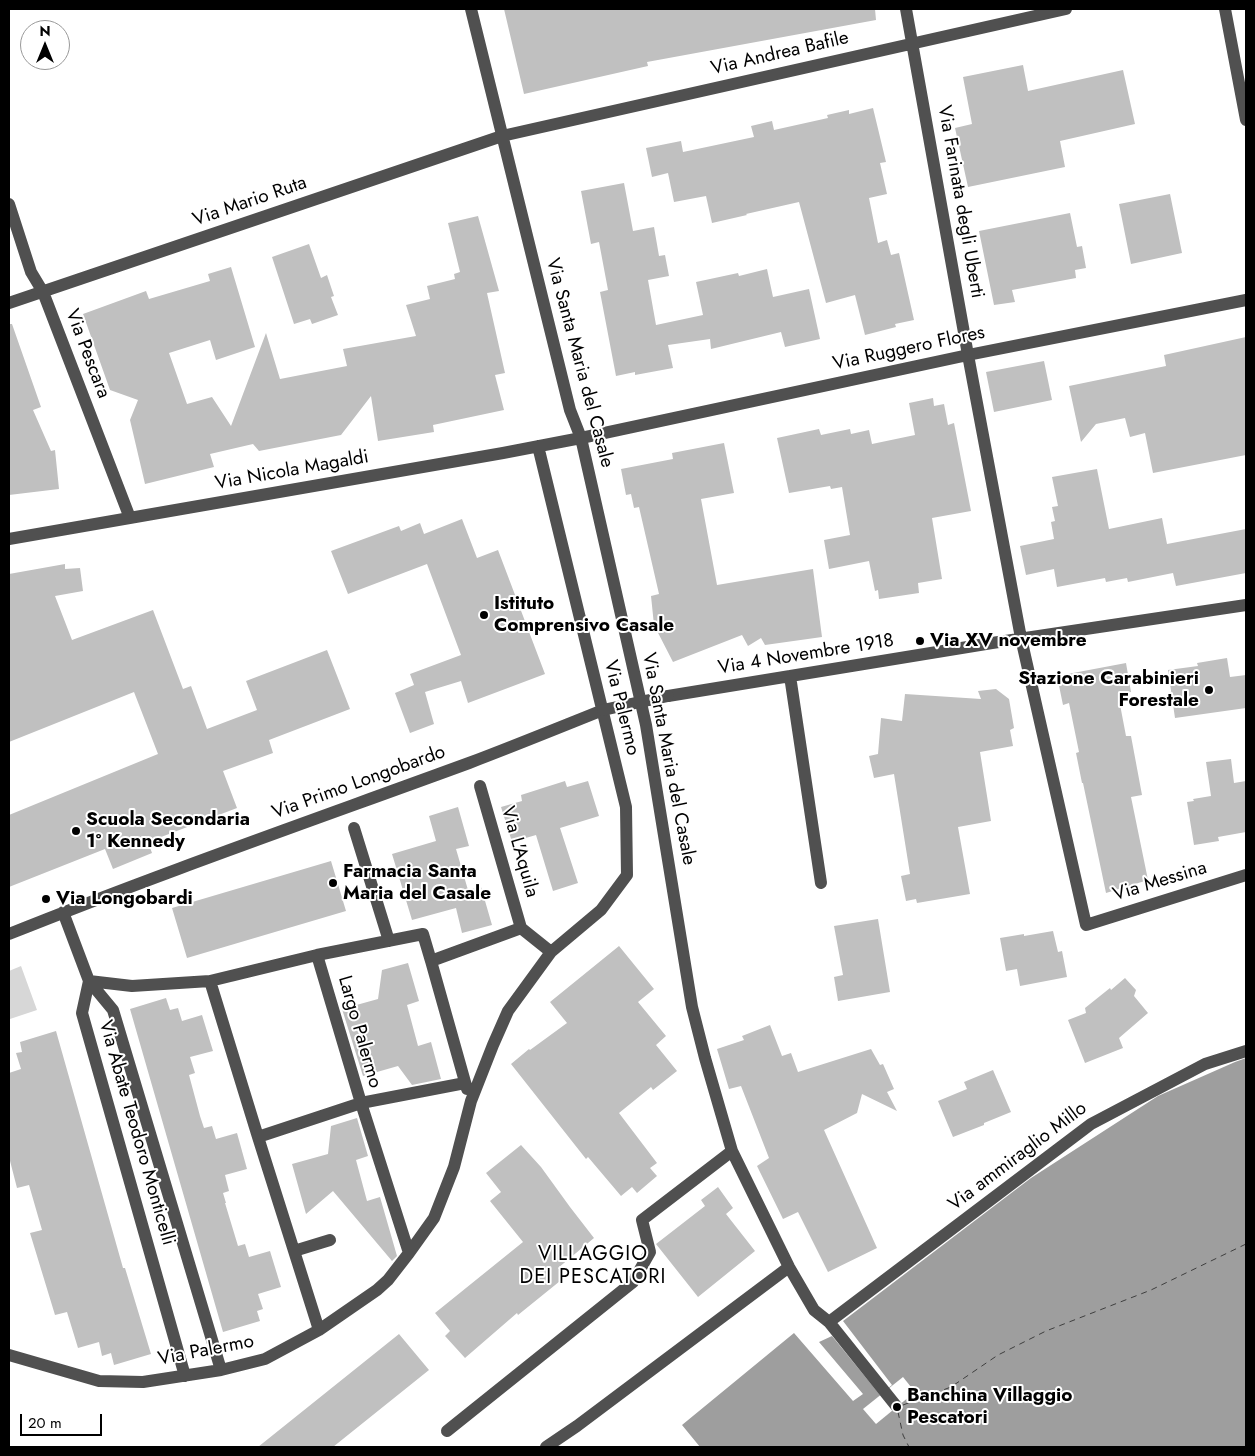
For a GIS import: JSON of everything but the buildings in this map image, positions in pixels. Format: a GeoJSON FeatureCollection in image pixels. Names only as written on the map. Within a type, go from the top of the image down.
{"type":"FeatureCollection","features":[{"type":"Feature","properties":{"kind":"street","name":"Via Santa Maria del Casale"},"geometry":{"type":"LineString","coordinates":[[471,9],[570,410],[581,438],[646,725],[692,1007],[732,1151],[789,1267],[814,1310],[829,1322],[897,1407]]}},
{"type":"Feature","properties":{"kind":"street","name":"Via Farinata degli Uberti"},"geometry":{"type":"LineString","coordinates":[[906,9],[1021,638]]}},
{"type":"Feature","properties":{"kind":"street","name":"Via Andrea Bafile"},"geometry":{"type":"LineString","coordinates":[[502,136],[1066,9]]}},
{"type":"Feature","properties":{"kind":"street"},"geometry":{"type":"LineString","coordinates":[[1225,9],[1246,120]]}},
{"type":"Feature","properties":{"kind":"street","name":"Via Mario Ruta"},"geometry":{"type":"LineString","coordinates":[[9,303],[502,136]]}},
{"type":"Feature","properties":{"kind":"street","name":"Via Pescara"},"geometry":{"type":"LineString","coordinates":[[9,204],[31,272],[43,292],[130,518]]}},
{"type":"Feature","properties":{"kind":"street","name":"Via Ruggero Flores"},"geometry":{"type":"LineString","coordinates":[[581,438],[968,355],[1246,300]]}},
{"type":"Feature","properties":{"kind":"street","name":"Via Nicola Magaldi"},"geometry":{"type":"LineString","coordinates":[[9,539],[581,438]]}},
{"type":"Feature","properties":{"kind":"street","name":"Via Palermo"},"geometry":{"type":"LineString","coordinates":[[9,1355],[99,1381],[143,1382],[221,1370],[265,1359],[319,1330],[378,1290],[409,1253],[434,1218],[454,1168],[471,1101],[508,1011],[551,952],[601,910],[628,875],[626,807],[538,446]]}},
{"type":"Feature","properties":{"kind":"street","name":"Via 4 Novembre 1918"},"geometry":{"type":"LineString","coordinates":[[668,696],[1021,638],[1246,605]]}},
{"type":"Feature","properties":{"kind":"street","name":"Via Messina"},"geometry":{"type":"LineString","coordinates":[[1021,638],[1086,925],[1246,875]]}},
{"type":"Feature","properties":{"kind":"street"},"geometry":{"type":"LineString","coordinates":[[790,676],[821,882]]}},
{"type":"Feature","properties":{"kind":"street","name":"Via Primo Longobardo"},"geometry":{"type":"LineString","coordinates":[[9,934],[274,833],[472,762],[603,710],[668,696]]}},
{"type":"Feature","properties":{"kind":"street","name":"Via L'Aquila"},"geometry":{"type":"LineString","coordinates":[[480,786],[521,928]]}},
{"type":"Feature","properties":{"kind":"street"},"geometry":{"type":"LineString","coordinates":[[354,828],[389,941]]}},
{"type":"Feature","properties":{"kind":"street"},"geometry":{"type":"LineString","coordinates":[[63,912],[89,981]]}},
{"type":"Feature","properties":{"kind":"street"},"geometry":{"type":"LineString","coordinates":[[471,1101],[464,1083],[431,961],[521,928],[551,952]]}},
{"type":"Feature","properties":{"kind":"street","name":"Largo Palermo"},"geometry":{"type":"LineString","coordinates":[[89,981],[132,986],[210,981],[317,955],[423,934],[431,961]]}},
{"type":"Feature","properties":{"kind":"street","name":"Largo Palermo"},"geometry":{"type":"LineString","coordinates":[[258,1137],[361,1103],[317,955]]}},
{"type":"Feature","properties":{"kind":"street","name":"Via Abate Teodoro Monticelli"},"geometry":{"type":"LineString","coordinates":[[89,981],[113,1010],[221,1370]]}},
{"type":"Feature","properties":{"kind":"street","name":"Via Abate Teodoro Monticelli"},"geometry":{"type":"LineString","coordinates":[[89,981],[82,1014],[185,1376]]}},
{"type":"Feature","properties":{"kind":"street"},"geometry":{"type":"LineString","coordinates":[[210,981],[319,1330]]}},
{"type":"Feature","properties":{"kind":"street","name":"Via ammiraglio Millo"},"geometry":{"type":"LineString","coordinates":[[829,1322],[1091,1124],[1205,1064],[1246,1052]]}},
{"type":"Feature","properties":{"kind":"street"},"geometry":{"type":"LineString","coordinates":[[409,1253],[361,1103],[464,1083]]}},
{"type":"Feature","properties":{"kind":"street"},"geometry":{"type":"LineString","coordinates":[[447,1431],[634,1282],[650,1252],[642,1220],[732,1151]]}},
{"type":"Feature","properties":{"kind":"street"},"geometry":{"type":"LineString","coordinates":[[294,1251],[330,1240]]}},
{"type":"Feature","properties":{"kind":"street"},"geometry":{"type":"LineString","coordinates":[[546,1447],[789,1267]]}},
{"type":"Feature","properties":{"kind":"shaded area"},"geometry":{"type":"Polygon","coordinates":[[[21,966],[37,1010],[10,1019],[9,971],[21,966]]]}},
{"type":"Feature","properties":{"kind":"shaded area"},"geometry":{"type":"Polygon","coordinates":[[[1246,1058],[1246,1447],[700,1447],[682,1425],[794,1333],[853,1401],[863,1394],[819,1342],[832,1336],[880,1395],[892,1385],[843,1321],[1031,1178],[1158,1096],[1246,1058]]]}},
{"type":"Feature","properties":{"kind":"pier"},"geometry":{"type":"Polygon","coordinates":[[[903,1377],[915,1392],[876,1424],[863,1409],[903,1377]]]}},
{"type":"Feature","properties":{"kind":"ferry route"},"geometry":{"type":"LineString","coordinates":[[903,1405],[951,1387],[998,1355],[1046,1331],[1151,1290],[1246,1244]]}},
{"type":"Feature","properties":{"kind":"ferry route"},"geometry":{"type":"LineString","coordinates":[[898,1412],[903,1435],[909,1447]]}},
{"type":"Feature","properties":{"kind":"place","name":"Istituto Comprensivo Casale"},"geometry":{"type":"Point","coordinates":[484,615]}},
{"type":"Feature","properties":{"kind":"place","name":"Via XV novembre"},"geometry":{"type":"Point","coordinates":[920,641]}},
{"type":"Feature","properties":{"kind":"place","name":"Stazione Carabinieri Forestale"},"geometry":{"type":"Point","coordinates":[1209,690]}},
{"type":"Feature","properties":{"kind":"place","name":"Scuola Secondaria 1° Kennedy"},"geometry":{"type":"Point","coordinates":[76,831]}},
{"type":"Feature","properties":{"kind":"place","name":"Farmacia Santa Maria del Casale"},"geometry":{"type":"Point","coordinates":[333,883]}},
{"type":"Feature","properties":{"kind":"place","name":"Via Longobardi"},"geometry":{"type":"Point","coordinates":[46,899]}},
{"type":"Feature","properties":{"kind":"place","name":"Banchina Villaggio Pescatori"},"geometry":{"type":"Point","coordinates":[897,1407]}},
{"type":"Feature","properties":{"kind":"district","name":"VILLAGGIO DEI PESCATORI"},"geometry":{"type":"Point","coordinates":[593,1266]}}]}
